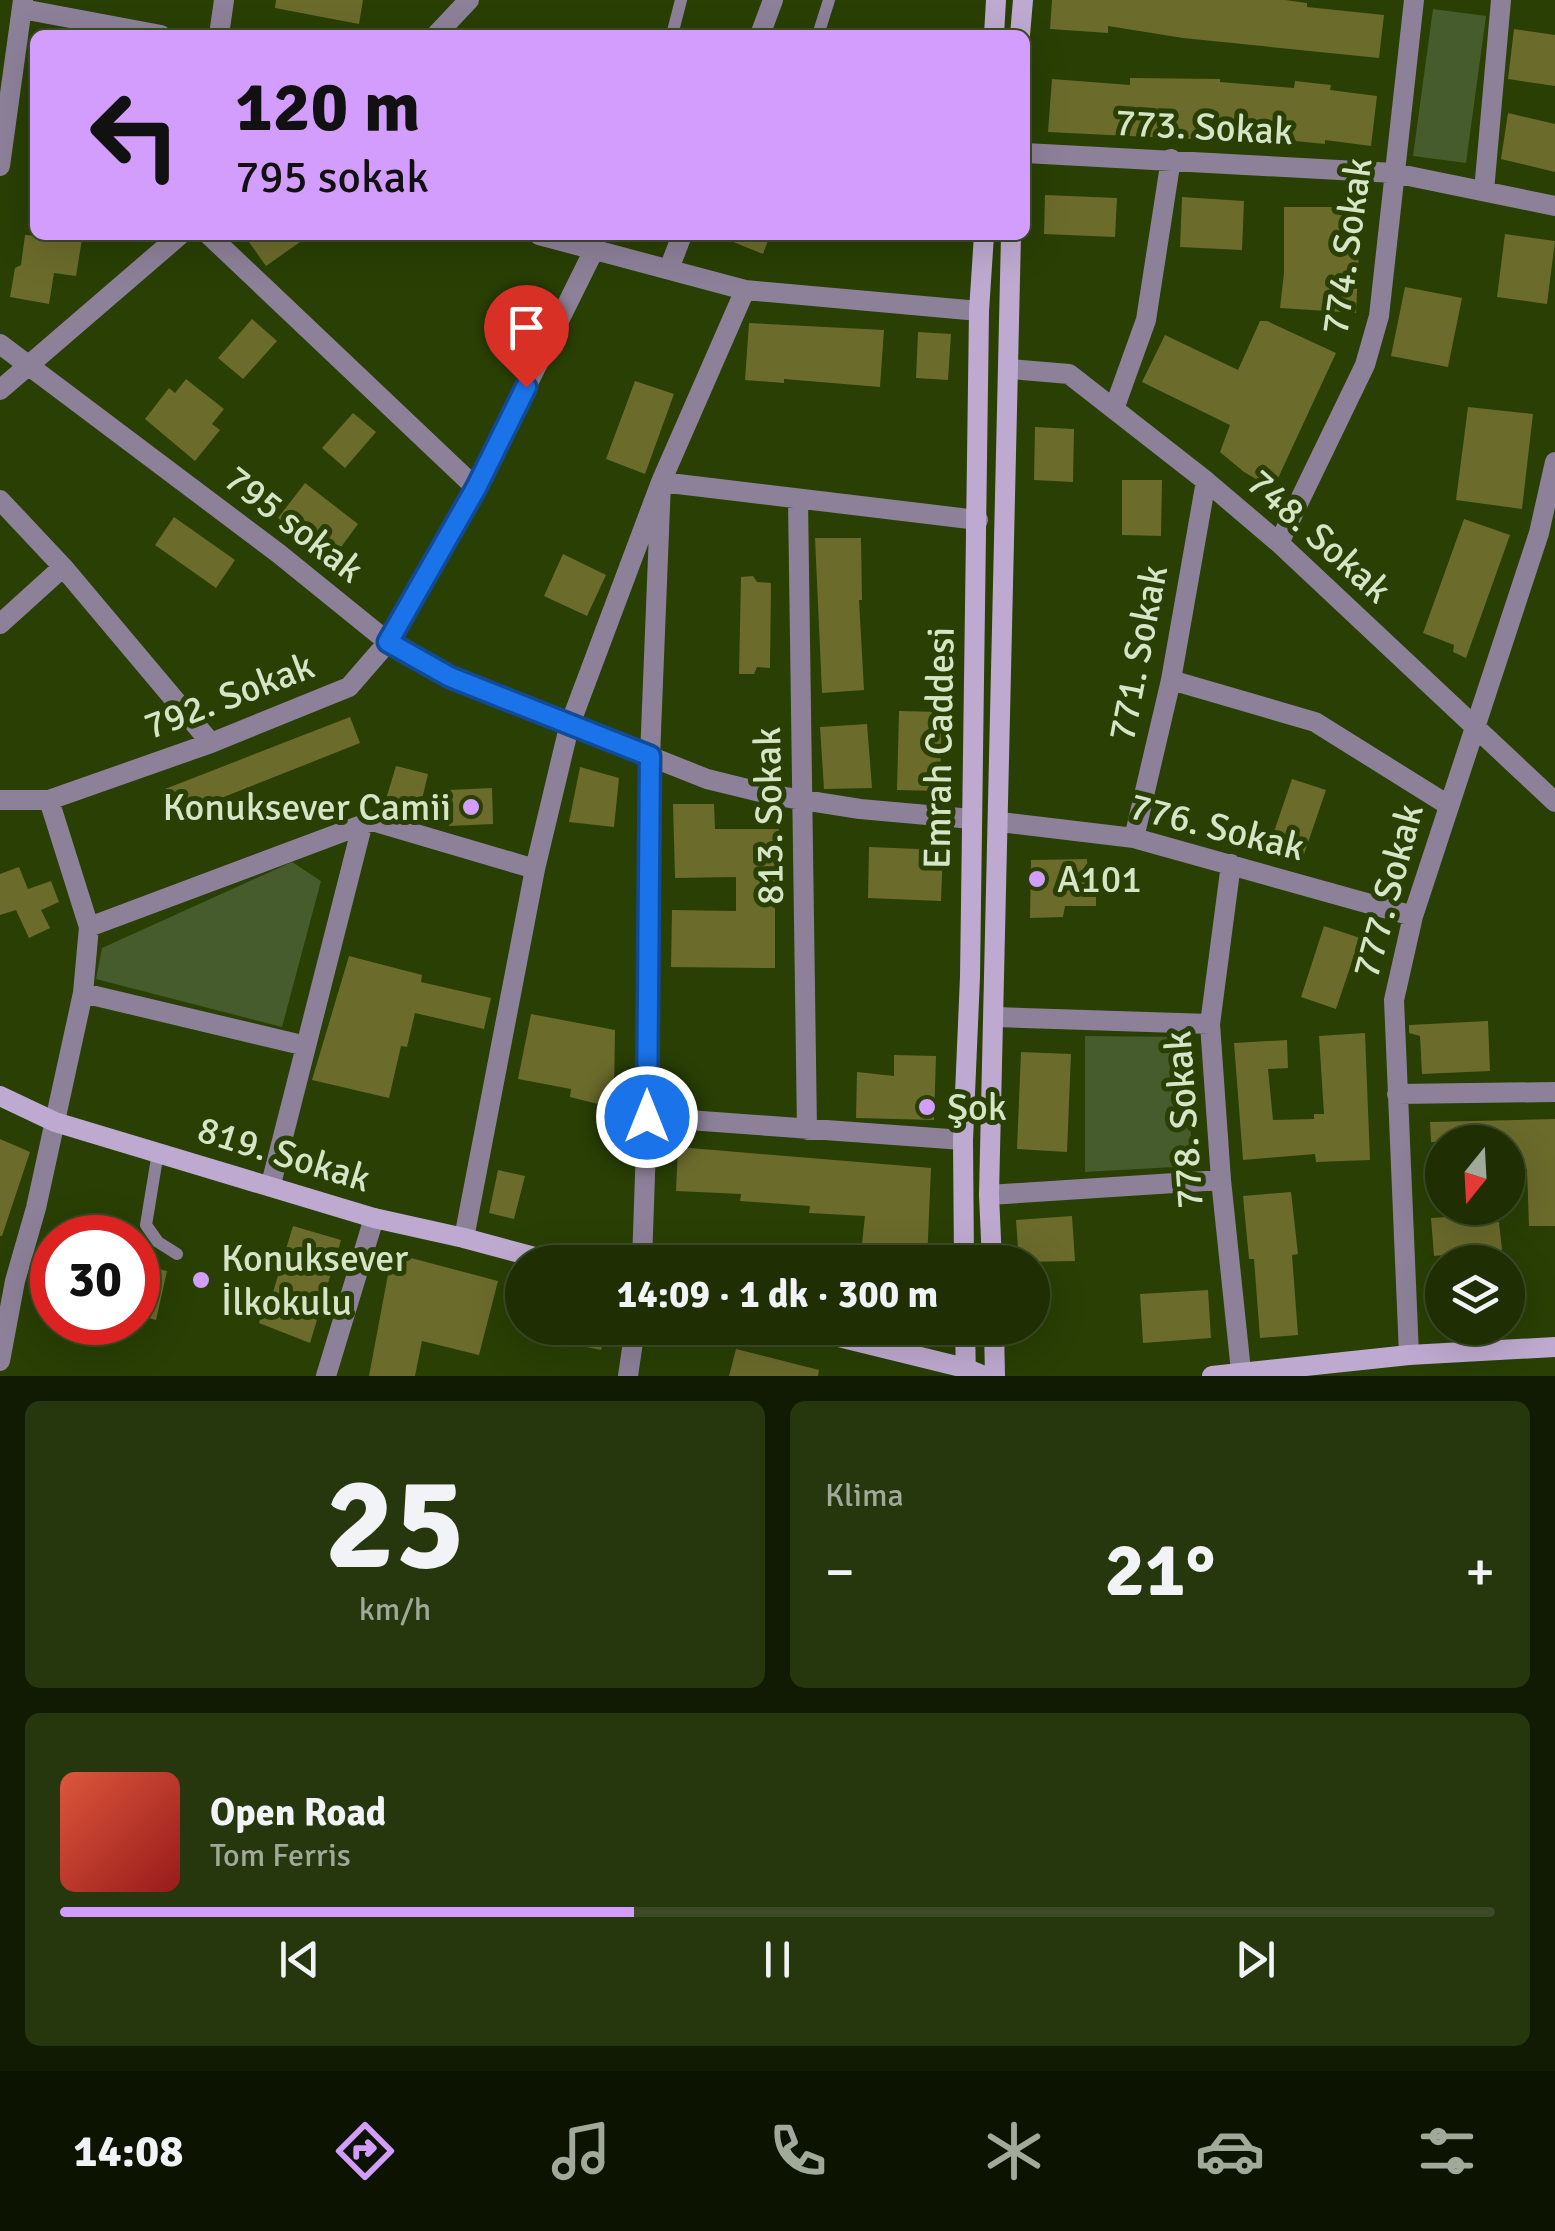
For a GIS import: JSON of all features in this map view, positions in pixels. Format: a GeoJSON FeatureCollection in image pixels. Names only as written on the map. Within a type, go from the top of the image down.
{"type":"FeatureCollection","features":[{"type":"Feature","properties":{"kind":"street"},"geometry":{"type":"LineString","coordinates":[[220,30],[224,0]]}},
{"type":"Feature","properties":{"kind":"street"},"geometry":{"type":"LineString","coordinates":[[441,30],[469,0]]}},
{"type":"Feature","properties":{"kind":"street"},"geometry":{"type":"LineString","coordinates":[[762,30],[773,0]]}},
{"type":"Feature","properties":{"kind":"street"},"geometry":{"type":"LineString","coordinates":[[994,30],[996,0]]}},
{"type":"Feature","properties":{"kind":"street"},"geometry":{"type":"LineString","coordinates":[[1020,30],[1023,0]]}},
{"type":"Feature","properties":{"kind":"street","name":"774. Sokak"},"geometry":{"type":"LineString","coordinates":[[1279,543],[1365,365],[1379,316],[1414,0]]}},
{"type":"Feature","properties":{"kind":"street"},"geometry":{"type":"LineString","coordinates":[[1484,191],[1501,0]]}},
{"type":"Feature","properties":{"kind":"street"},"geometry":{"type":"LineString","coordinates":[[0,166],[23,5],[138,30]]}},
{"type":"Feature","properties":{"kind":"street","name":"773. Sokak"},"geometry":{"type":"LineString","coordinates":[[1030,153],[1394,173],[1555,206]]}},
{"type":"Feature","properties":{"kind":"street"},"geometry":{"type":"LineString","coordinates":[[1114,409],[1146,320],[1171,159]]}},
{"type":"Feature","properties":{"kind":"street"},"geometry":{"type":"LineString","coordinates":[[0,390],[174,240]]}},
{"type":"Feature","properties":{"kind":"street"},"geometry":{"type":"LineString","coordinates":[[214,240],[476,488]]}},
{"type":"Feature","properties":{"kind":"street"},"geometry":{"type":"LineString","coordinates":[[555,240],[744,290],[979,311]]}},
{"type":"Feature","properties":{"kind":"street"},"geometry":{"type":"LineString","coordinates":[[669,270],[680,240]]}},
{"type":"Feature","properties":{"kind":"street","name":"Emrah Caddesi"},"geometry":{"type":"LineString","coordinates":[[964,1245],[979,311],[984,240]]}},
{"type":"Feature","properties":{"kind":"street","name":"Emrah Caddesi"},"geometry":{"type":"LineString","coordinates":[[991,1245],[989,1195],[1011,240]]}},
{"type":"Feature","properties":{"kind":"street","name":"792. Sokak"},"geometry":{"type":"LineString","coordinates":[[0,800],[49,800],[349,687],[388,642],[476,488],[593,252]]}},
{"type":"Feature","properties":{"kind":"street"},"geometry":{"type":"LineString","coordinates":[[464,1238],[534,869],[570,727],[661,482],[744,290]]}},
{"type":"Feature","properties":{"kind":"street","name":"795 sokak"},"geometry":{"type":"LineString","coordinates":[[0,344],[278,553],[388,642],[450,677],[707,779],[860,809],[972,819]]}},
{"type":"Feature","properties":{"kind":"street","name":"748. Sokak"},"geometry":{"type":"LineString","coordinates":[[1010,369],[1070,374],[1206,481],[1279,543],[1555,802]]}},
{"type":"Feature","properties":{"kind":"street","name":"777. Sokak"},"geometry":{"type":"LineString","coordinates":[[1398,1363],[1394,1000],[1413,916],[1472,727],[1539,533],[1555,462]]}},
{"type":"Feature","properties":{"kind":"street","name":"771. Sokak"},"geometry":{"type":"LineString","coordinates":[[1134,838],[1171,680],[1206,481]]}},
{"type":"Feature","properties":{"kind":"street"},"geometry":{"type":"LineString","coordinates":[[661,482],[978,520]]}},
{"type":"Feature","properties":{"kind":"street"},"geometry":{"type":"LineString","coordinates":[[643,1245],[650,756],[661,482]]}},
{"type":"Feature","properties":{"kind":"street"},"geometry":{"type":"LineString","coordinates":[[0,500],[63,567],[211,742]]}},
{"type":"Feature","properties":{"kind":"street","name":"813. Sokak"},"geometry":{"type":"LineString","coordinates":[[798,500],[807,1130]]}},
{"type":"Feature","properties":{"kind":"street"},"geometry":{"type":"LineString","coordinates":[[0,624],[63,567]]}},
{"type":"Feature","properties":{"kind":"street"},"geometry":{"type":"LineString","coordinates":[[1171,680],[1315,722],[1448,805]]}},
{"type":"Feature","properties":{"kind":"street"},"geometry":{"type":"LineString","coordinates":[[0,1361],[8,1281],[55,1122],[83,993],[89,927],[49,800]]}},
{"type":"Feature","properties":{"kind":"street"},"geometry":{"type":"LineString","coordinates":[[89,927],[372,822],[534,869]]}},
{"type":"Feature","properties":{"kind":"street","name":"776. Sokak"},"geometry":{"type":"LineString","coordinates":[[1000,822],[1134,838],[1413,916]]}},
{"type":"Feature","properties":{"kind":"street"},"geometry":{"type":"LineString","coordinates":[[271,1184],[362,826]]}},
{"type":"Feature","properties":{"kind":"street","name":"778. Sokak"},"geometry":{"type":"LineString","coordinates":[[1231,864],[1210,1024],[1241,1371]]}},
{"type":"Feature","properties":{"kind":"street"},"geometry":{"type":"LineString","coordinates":[[83,993],[306,1046]]}},
{"type":"Feature","properties":{"kind":"street"},"geometry":{"type":"LineString","coordinates":[[995,1017],[1210,1024]]}},
{"type":"Feature","properties":{"kind":"street"},"geometry":{"type":"LineString","coordinates":[[1396,1094],[1555,1092]]}},
{"type":"Feature","properties":{"kind":"street","name":"819. Sokak"},"geometry":{"type":"LineString","coordinates":[[0,1096],[55,1122],[374,1218],[505,1249]]}},
{"type":"Feature","properties":{"kind":"street"},"geometry":{"type":"LineString","coordinates":[[647,1117],[963,1140]]}},
{"type":"Feature","properties":{"kind":"street"},"geometry":{"type":"LineString","coordinates":[[989,1195],[1221,1180]]}},
{"type":"Feature","properties":{"kind":"street"},"geometry":{"type":"LineString","coordinates":[[326,1376],[374,1218]]}},
{"type":"Feature","properties":{"kind":"street"},"geometry":{"type":"LineString","coordinates":[[628,1376],[633,1345]]}},
{"type":"Feature","properties":{"kind":"street"},"geometry":{"type":"LineString","coordinates":[[866,1345],[972,1373],[968,1345]]}},
{"type":"Feature","properties":{"kind":"street"},"geometry":{"type":"LineString","coordinates":[[994,1345],[995,1376]]}},
{"type":"Feature","properties":{"kind":"street"},"geometry":{"type":"LineString","coordinates":[[1212,1376],[1555,1347]]}},
{"type":"Feature","properties":{"kind":"lane"},"geometry":{"type":"LineString","coordinates":[[673,30],[680,0]]}},
{"type":"Feature","properties":{"kind":"lane"},"geometry":{"type":"LineString","coordinates":[[820,30],[829,0]]}},
{"type":"Feature","properties":{"kind":"lane"},"geometry":{"type":"LineString","coordinates":[[158,1152],[146,1225],[158,1242],[177,1254]]}},
{"type":"Feature","properties":{"kind":"green space"},"geometry":{"type":"Polygon","coordinates":[[[1433,9],[1486,16],[1466,163],[1413,156],[1433,9]]]}},
{"type":"Feature","properties":{"kind":"green space"},"geometry":{"type":"Polygon","coordinates":[[[292,862],[321,881],[282,1027],[96,979],[102,948],[292,862]]]}},
{"type":"Feature","properties":{"kind":"green space"},"geometry":{"type":"Polygon","coordinates":[[[1085,1036],[1188,1037],[1192,1166],[1085,1172],[1085,1036]]]}},
{"type":"Feature","properties":{"kind":"building"},"geometry":{"type":"Polygon","coordinates":[[[276,0],[363,0],[359,24],[275,8],[276,0]]]}},
{"type":"Feature","properties":{"kind":"building"},"geometry":{"type":"Polygon","coordinates":[[[1052,0],[1285,0],[1307,3],[1307,7],[1384,15],[1379,58],[1183,38],[1108,26],[1108,33],[1050,29],[1052,0]]]}},
{"type":"Feature","properties":{"kind":"building"},"geometry":{"type":"Polygon","coordinates":[[[1514,29],[1555,35],[1555,86],[1508,79],[1514,29]]]}},
{"type":"Feature","properties":{"kind":"building"},"geometry":{"type":"Polygon","coordinates":[[[1130,78],[1220,79],[1294,88],[1295,81],[1377,96],[1371,146],[1325,140],[1325,144],[1274,139],[1273,143],[1048,132],[1052,79],[1130,85],[1130,78]]]}},
{"type":"Feature","properties":{"kind":"building"},"geometry":{"type":"Polygon","coordinates":[[[1508,113],[1555,124],[1555,172],[1501,159],[1508,113]]]}},
{"type":"Feature","properties":{"kind":"building"},"geometry":{"type":"Polygon","coordinates":[[[1045,195],[1117,198],[1115,237],[1044,234],[1045,195]]]}},
{"type":"Feature","properties":{"kind":"building"},"geometry":{"type":"Polygon","coordinates":[[[1182,197],[1244,201],[1242,250],[1180,247],[1182,197]]]}},
{"type":"Feature","properties":{"kind":"building"},"geometry":{"type":"Polygon","coordinates":[[[1284,207],[1361,207],[1356,313],[1280,308],[1284,207]]]}},
{"type":"Feature","properties":{"kind":"building"},"geometry":{"type":"Polygon","coordinates":[[[1505,234],[1555,241],[1547,304],[1497,297],[1505,234]]]}},
{"type":"Feature","properties":{"kind":"building"},"geometry":{"type":"Polygon","coordinates":[[[25,235],[30,235],[30,240],[82,240],[76,276],[54,273],[49,304],[10,297],[15,268],[21,265],[25,235]]]}},
{"type":"Feature","properties":{"kind":"building"},"geometry":{"type":"Polygon","coordinates":[[[248,240],[303,240],[266,266],[248,240]]]}},
{"type":"Feature","properties":{"kind":"building"},"geometry":{"type":"Polygon","coordinates":[[[728,240],[768,240],[763,254],[728,240]]]}},
{"type":"Feature","properties":{"kind":"building"},"geometry":{"type":"Polygon","coordinates":[[[1405,287],[1462,298],[1448,367],[1391,356],[1405,287]]]}},
{"type":"Feature","properties":{"kind":"building"},"geometry":{"type":"Polygon","coordinates":[[[252,319],[277,341],[243,379],[218,358],[252,319]]]}},
{"type":"Feature","properties":{"kind":"building"},"geometry":{"type":"Polygon","coordinates":[[[1260,321],[1336,353],[1273,489],[1220,452],[1230,425],[1142,382],[1165,335],[1238,370],[1260,321]]]}},
{"type":"Feature","properties":{"kind":"building"},"geometry":{"type":"Polygon","coordinates":[[[749,323],[884,330],[880,387],[784,379],[784,383],[745,380],[749,323]]]}},
{"type":"Feature","properties":{"kind":"building"},"geometry":{"type":"Polygon","coordinates":[[[918,332],[951,334],[948,380],[916,378],[918,332]]]}},
{"type":"Feature","properties":{"kind":"building"},"geometry":{"type":"Polygon","coordinates":[[[186,379],[224,409],[212,424],[220,430],[195,461],[145,419],[169,388],[175,393],[186,379]]]}},
{"type":"Feature","properties":{"kind":"building"},"geometry":{"type":"Polygon","coordinates":[[[635,381],[674,394],[645,474],[606,459],[635,381]]]}},
{"type":"Feature","properties":{"kind":"building"},"geometry":{"type":"Polygon","coordinates":[[[1468,407],[1533,414],[1522,509],[1456,500],[1468,407]]]}},
{"type":"Feature","properties":{"kind":"building"},"geometry":{"type":"Polygon","coordinates":[[[353,413],[376,432],[345,468],[322,448],[353,413]]]}},
{"type":"Feature","properties":{"kind":"building"},"geometry":{"type":"Polygon","coordinates":[[[1035,427],[1074,429],[1073,482],[1034,480],[1035,427]]]}},
{"type":"Feature","properties":{"kind":"building"},"geometry":{"type":"Polygon","coordinates":[[[1122,480],[1162,480],[1161,536],[1122,535],[1122,480]]]}},
{"type":"Feature","properties":{"kind":"building"},"geometry":{"type":"Polygon","coordinates":[[[305,483],[358,524],[333,558],[278,518],[305,483]]]}},
{"type":"Feature","properties":{"kind":"building"},"geometry":{"type":"Polygon","coordinates":[[[174,517],[235,560],[216,588],[155,545],[174,517]]]}},
{"type":"Feature","properties":{"kind":"building"},"geometry":{"type":"Polygon","coordinates":[[[1464,519],[1510,535],[1466,658],[1453,652],[1454,645],[1423,633],[1464,519]]]}},
{"type":"Feature","properties":{"kind":"building"},"geometry":{"type":"Polygon","coordinates":[[[815,538],[861,538],[859,600],[864,690],[822,693],[815,538]]]}},
{"type":"Feature","properties":{"kind":"building"},"geometry":{"type":"Polygon","coordinates":[[[563,554],[606,575],[587,616],[544,596],[563,554]]]}},
{"type":"Feature","properties":{"kind":"building"},"geometry":{"type":"Polygon","coordinates":[[[753,576],[757,582],[771,583],[770,668],[757,667],[754,674],[739,674],[741,577],[753,576]]]}},
{"type":"Feature","properties":{"kind":"building"},"geometry":{"type":"Polygon","coordinates":[[[899,711],[942,712],[940,791],[897,790],[899,711]]]}},
{"type":"Feature","properties":{"kind":"building"},"geometry":{"type":"Polygon","coordinates":[[[350,717],[360,743],[176,816],[165,789],[350,717]]]}},
{"type":"Feature","properties":{"kind":"building"},"geometry":{"type":"Polygon","coordinates":[[[867,724],[872,788],[824,789],[820,727],[867,724]]]}},
{"type":"Feature","properties":{"kind":"building"},"geometry":{"type":"Polygon","coordinates":[[[396,766],[428,774],[418,816],[383,809],[396,766]]]}},
{"type":"Feature","properties":{"kind":"building"},"geometry":{"type":"Polygon","coordinates":[[[580,767],[619,778],[614,827],[569,822],[580,767]]]}},
{"type":"Feature","properties":{"kind":"building"},"geometry":{"type":"Polygon","coordinates":[[[1292,779],[1326,790],[1301,863],[1267,852],[1292,779]]]}},
{"type":"Feature","properties":{"kind":"building","name":"Konuksever Camii"},"geometry":{"type":"Polygon","coordinates":[[[492,788],[493,824],[449,826],[448,790],[492,788]]]}},
{"type":"Feature","properties":{"kind":"building"},"geometry":{"type":"Polygon","coordinates":[[[673,804],[714,804],[715,829],[779,829],[775,968],[671,967],[672,910],[736,911],[736,877],[675,878],[673,804]]]}},
{"type":"Feature","properties":{"kind":"building"},"geometry":{"type":"Polygon","coordinates":[[[869,847],[943,850],[941,901],[868,898],[869,847]]]}},
{"type":"Feature","properties":{"kind":"building"},"geometry":{"type":"Polygon","coordinates":[[[1087,859],[1088,879],[1096,879],[1096,906],[1065,906],[1063,917],[1030,918],[1031,860],[1087,859]]]}},
{"type":"Feature","properties":{"kind":"building"},"geometry":{"type":"Polygon","coordinates":[[[19,867],[28,889],[51,881],[59,902],[41,910],[50,928],[29,938],[16,910],[0,915],[0,874],[19,867]]]}},
{"type":"Feature","properties":{"kind":"building"},"geometry":{"type":"Polygon","coordinates":[[[1324,926],[1360,938],[1336,1009],[1301,997],[1324,926]]]}},
{"type":"Feature","properties":{"kind":"building"},"geometry":{"type":"Polygon","coordinates":[[[349,956],[422,975],[421,982],[491,998],[484,1029],[415,1013],[407,1047],[401,1046],[389,1098],[312,1080],[349,956]]]}},
{"type":"Feature","properties":{"kind":"building"},"geometry":{"type":"Polygon","coordinates":[[[531,1014],[615,1030],[610,1107],[570,1097],[571,1089],[518,1079],[531,1014]]]}},
{"type":"Feature","properties":{"kind":"building"},"geometry":{"type":"Polygon","coordinates":[[[1488,1021],[1490,1071],[1422,1074],[1420,1036],[1409,1033],[1409,1025],[1488,1021]]]}},
{"type":"Feature","properties":{"kind":"building"},"geometry":{"type":"Polygon","coordinates":[[[1365,1033],[1370,1160],[1316,1162],[1315,1154],[1243,1160],[1234,1043],[1287,1040],[1288,1068],[1268,1069],[1273,1120],[1314,1119],[1314,1114],[1324,1114],[1319,1036],[1365,1033]]]}},
{"type":"Feature","properties":{"kind":"building"},"geometry":{"type":"Polygon","coordinates":[[[1021,1052],[1071,1054],[1067,1152],[1017,1149],[1021,1052]]]}},
{"type":"Feature","properties":{"kind":"building"},"geometry":{"type":"Polygon","coordinates":[[[894,1055],[936,1056],[934,1120],[856,1118],[857,1072],[894,1076],[894,1055]]]}},
{"type":"Feature","properties":{"kind":"building"},"geometry":{"type":"Polygon","coordinates":[[[1555,1119],[1555,1226],[1529,1226],[1525,1125],[1430,1122],[1555,1119]]]}},
{"type":"Feature","properties":{"kind":"building"},"geometry":{"type":"Polygon","coordinates":[[[0,1139],[30,1152],[2,1236],[0,1236],[0,1139]]]}},
{"type":"Feature","properties":{"kind":"building"},"geometry":{"type":"Polygon","coordinates":[[[678,1147],[931,1168],[928,1245],[862,1245],[865,1216],[809,1213],[810,1206],[740,1201],[741,1194],[676,1191],[678,1147]]]}},
{"type":"Feature","properties":{"kind":"building"},"geometry":{"type":"Polygon","coordinates":[[[498,1170],[525,1176],[514,1219],[489,1213],[498,1170]]]}},
{"type":"Feature","properties":{"kind":"building"},"geometry":{"type":"Polygon","coordinates":[[[1291,1192],[1298,1254],[1292,1255],[1298,1335],[1260,1338],[1254,1259],[1249,1259],[1243,1196],[1291,1192]]]}},
{"type":"Feature","properties":{"kind":"building"},"geometry":{"type":"Polygon","coordinates":[[[1072,1216],[1075,1261],[1050,1261],[1050,1245],[1018,1245],[1016,1220],[1072,1216]]]}},
{"type":"Feature","properties":{"kind":"building"},"geometry":{"type":"Polygon","coordinates":[[[1432,1225],[1499,1225],[1501,1245],[1433,1245],[1432,1225]]]}},
{"type":"Feature","properties":{"kind":"building"},"geometry":{"type":"Polygon","coordinates":[[[293,1226],[341,1240],[310,1343],[259,1323],[266,1301],[270,1302],[293,1226]]]}},
{"type":"Feature","properties":{"kind":"building"},"geometry":{"type":"Polygon","coordinates":[[[392,1253],[498,1281],[479,1355],[422,1341],[415,1376],[369,1376],[392,1253]]]}},
{"type":"Feature","properties":{"kind":"building"},"geometry":{"type":"Polygon","coordinates":[[[160,1269],[167,1271],[160,1302],[160,1269]]]}},
{"type":"Feature","properties":{"kind":"building"},"geometry":{"type":"Polygon","coordinates":[[[1208,1290],[1211,1338],[1143,1343],[1140,1294],[1208,1290]]]}},
{"type":"Feature","properties":{"kind":"building"},"geometry":{"type":"Polygon","coordinates":[[[577,1345],[602,1345],[601,1350],[577,1345]]]}},
{"type":"Feature","properties":{"kind":"building"},"geometry":{"type":"Polygon","coordinates":[[[736,1349],[819,1370],[818,1376],[729,1376],[736,1349]]]}},
{"type":"Feature","properties":{"kind":"place","name":"Konuksever Camii"},"geometry":{"type":"Point","coordinates":[471,807]}},
{"type":"Feature","properties":{"kind":"place","name":"A101"},"geometry":{"type":"Point","coordinates":[1037,879]}},
{"type":"Feature","properties":{"kind":"place","name":"Şok"},"geometry":{"type":"Point","coordinates":[927,1107]}},
{"type":"Feature","properties":{"kind":"place","name":"Konuksever İlkokulu"},"geometry":{"type":"Point","coordinates":[201,1280]}},
{"type":"Feature","properties":{"kind":"route"},"geometry":{"type":"LineString","coordinates":[[526,387],[476,488],[388,642],[450,677],[650,756],[647,1117]]}}]}
